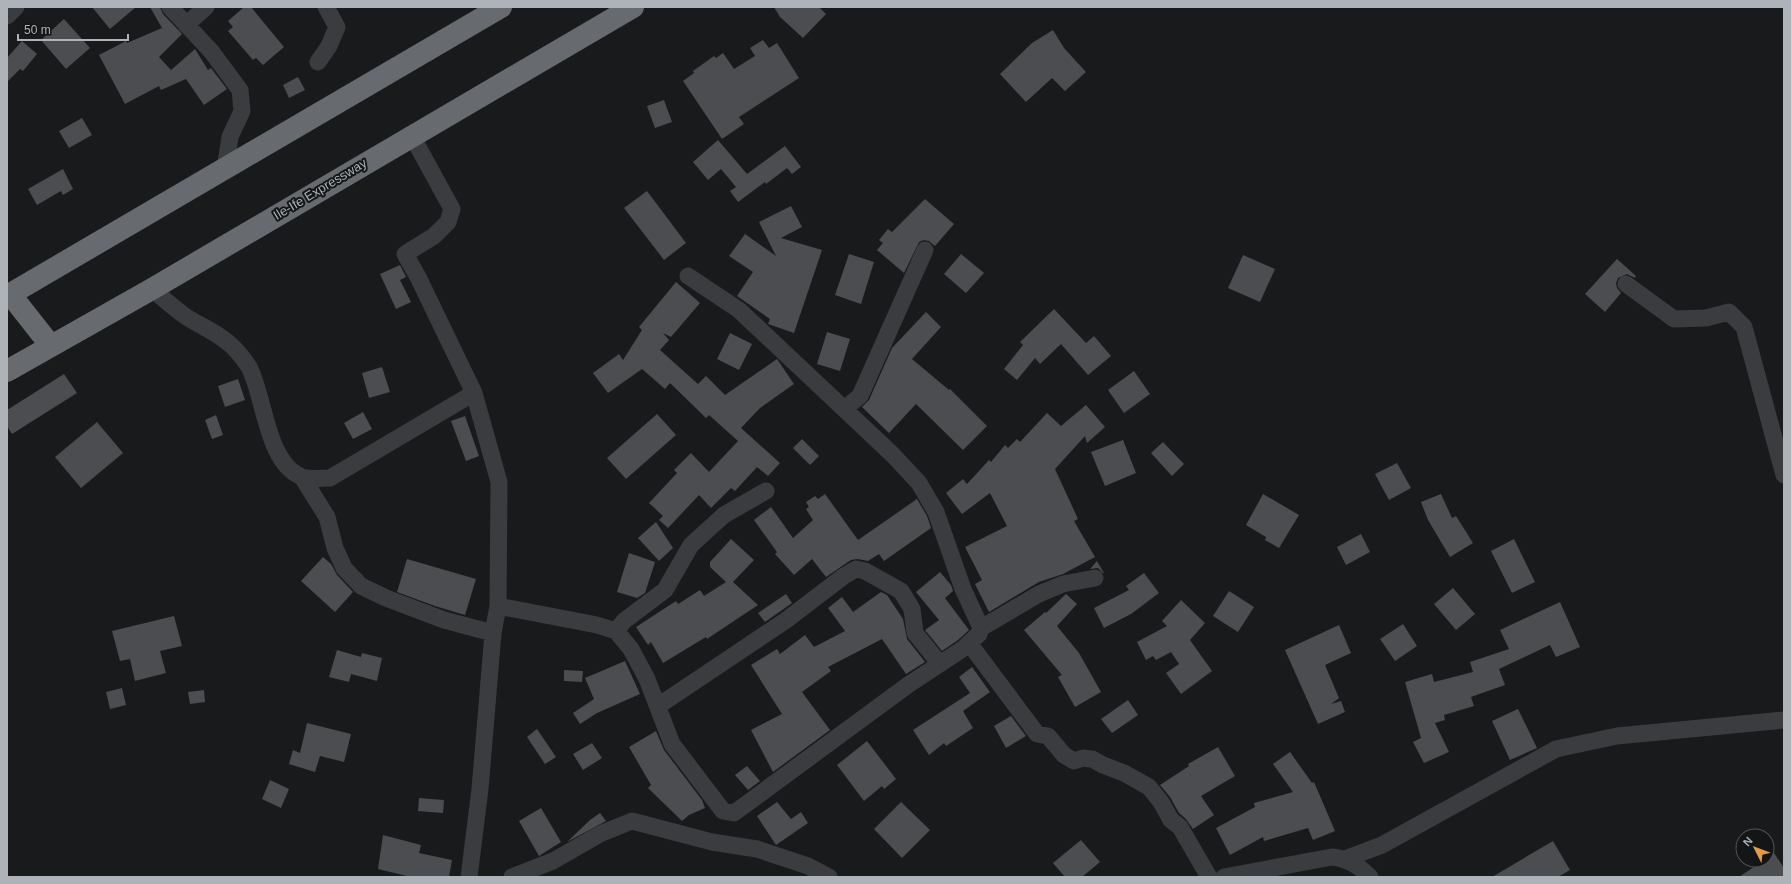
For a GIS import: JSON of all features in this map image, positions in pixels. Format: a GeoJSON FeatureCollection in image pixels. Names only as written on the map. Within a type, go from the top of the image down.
{"type":"FeatureCollection","features":[{"type":"Feature","properties":{"kind":"highway"},"geometry":{"type":"LineString","coordinates":[[51,346],[8,295],[501,7]]}},
{"type":"Feature","properties":{"kind":"highway","name":"Ile-Ife Expressway"},"geometry":{"type":"LineString","coordinates":[[7,371],[152,289],[633,7]]}},
{"type":"Feature","properties":{"kind":"street"},"geometry":{"type":"LineString","coordinates":[[7,16],[16,7]]}},
{"type":"Feature","properties":{"kind":"street"},"geometry":{"type":"LineString","coordinates":[[170,7],[211,51],[240,90],[242,111],[230,137],[224,169]]}},
{"type":"Feature","properties":{"kind":"street"},"geometry":{"type":"LineString","coordinates":[[186,24],[206,7]]}},
{"type":"Feature","properties":{"kind":"street"},"geometry":{"type":"LineString","coordinates":[[318,62],[329,46],[337,27],[326,7]]}},
{"type":"Feature","properties":{"kind":"street"},"geometry":{"type":"LineString","coordinates":[[412,136],[452,209],[448,222],[434,236],[405,254],[418,277],[474,393],[499,482],[498,606],[493,633],[480,788],[469,877]]}},
{"type":"Feature","properties":{"kind":"street"},"geometry":{"type":"LineString","coordinates":[[844,409],[860,396],[925,250]]}},
{"type":"Feature","properties":{"kind":"street"},"geometry":{"type":"LineString","coordinates":[[688,276],[739,310],[893,455],[919,483],[936,512],[963,589],[981,628]]}},
{"type":"Feature","properties":{"kind":"street"},"geometry":{"type":"LineString","coordinates":[[1626,284],[1674,319],[1706,318],[1729,312],[1744,327],[1784,475]]}},
{"type":"Feature","properties":{"kind":"street"},"geometry":{"type":"LineString","coordinates":[[152,289],[184,315],[233,346],[249,367],[262,404],[268,430],[280,456],[290,469],[302,477],[327,517],[335,548],[344,568],[361,586],[386,598],[444,620],[493,633]]}},
{"type":"Feature","properties":{"kind":"street"},"geometry":{"type":"LineString","coordinates":[[302,477],[315,479],[330,478],[474,393]]}},
{"type":"Feature","properties":{"kind":"street"},"geometry":{"type":"LineString","coordinates":[[616,630],[624,621],[665,590],[691,545],[724,516],[766,491]]}},
{"type":"Feature","properties":{"kind":"street"},"geometry":{"type":"LineString","coordinates":[[658,706],[785,621],[844,576],[856,569],[865,571],[901,591],[912,609],[915,633],[940,664]]}},
{"type":"Feature","properties":{"kind":"street"},"geometry":{"type":"LineString","coordinates":[[498,606],[616,630],[631,649],[647,679],[672,744],[723,811],[734,813],[889,699],[969,643],[979,634],[981,628],[1039,594],[1063,584],[1095,578]]}},
{"type":"Feature","properties":{"kind":"street"},"geometry":{"type":"LineString","coordinates":[[969,643],[1037,734],[1048,736],[1064,755],[1074,761],[1083,758],[1092,759],[1102,765],[1124,773],[1149,787],[1161,802],[1171,820],[1180,827],[1209,877]]}},
{"type":"Feature","properties":{"kind":"street"},"geometry":{"type":"LineString","coordinates":[[1345,859],[1382,845],[1556,749],[1617,736],[1784,720]]}},
{"type":"Feature","properties":{"kind":"street"},"geometry":{"type":"LineString","coordinates":[[512,877],[553,861],[600,834],[632,821],[712,842],[757,849],[808,866],[829,877]]}},
{"type":"Feature","properties":{"kind":"street"},"geometry":{"type":"LineString","coordinates":[[1224,877],[1332,857],[1345,859],[1360,867],[1370,877]]}},
{"type":"Feature","properties":{"kind":"building"},"geometry":{"type":"Polygon","coordinates":[[[92,7],[136,7],[110,29],[92,7]]]}},
{"type":"Feature","properties":{"kind":"building"},"geometry":{"type":"Polygon","coordinates":[[[150,7],[160,7],[163,14],[182,34],[159,57],[171,70],[195,49],[208,70],[211,68],[227,89],[204,105],[186,79],[161,90],[159,86],[125,104],[99,55],[126,41],[127,43],[162,28],[150,7]]]}},
{"type":"Feature","properties":{"kind":"building"},"geometry":{"type":"Polygon","coordinates":[[[244,7],[251,7],[284,47],[263,65],[256,58],[253,60],[228,31],[233,27],[228,21],[244,7]]]}},
{"type":"Feature","properties":{"kind":"building"},"geometry":{"type":"Polygon","coordinates":[[[774,7],[819,7],[826,14],[803,38],[780,17],[774,7]]]}},
{"type":"Feature","properties":{"kind":"building"},"geometry":{"type":"Polygon","coordinates":[[[64,19],[90,48],[66,69],[41,40],[64,19]]]}},
{"type":"Feature","properties":{"kind":"building"},"geometry":{"type":"Polygon","coordinates":[[[1053,30],[1064,48],[1086,72],[1065,91],[1052,78],[1026,102],[1000,74],[1032,43],[1053,30]]]}},
{"type":"Feature","properties":{"kind":"building"},"geometry":{"type":"Polygon","coordinates":[[[763,40],[769,48],[777,43],[799,78],[739,117],[744,124],[722,139],[683,81],[694,73],[693,71],[714,56],[716,58],[723,53],[734,69],[755,56],[750,48],[763,40]]]}},
{"type":"Feature","properties":{"kind":"building"},"geometry":{"type":"Polygon","coordinates":[[[22,41],[37,54],[23,71],[20,69],[7,82],[7,58],[22,41]]]}},
{"type":"Feature","properties":{"kind":"building"},"geometry":{"type":"Polygon","coordinates":[[[298,77],[305,90],[289,98],[283,85],[298,77]]]}},
{"type":"Feature","properties":{"kind":"building"},"geometry":{"type":"Polygon","coordinates":[[[664,100],[672,122],[655,128],[647,106],[664,100]]]}},
{"type":"Feature","properties":{"kind":"building"},"geometry":{"type":"Polygon","coordinates":[[[82,118],[92,135],[69,148],[59,131],[82,118]]]}},
{"type":"Feature","properties":{"kind":"building"},"geometry":{"type":"Polygon","coordinates":[[[718,140],[747,174],[785,146],[801,167],[792,174],[787,168],[738,202],[730,191],[736,187],[721,169],[708,180],[693,162],[718,140]]]}},
{"type":"Feature","properties":{"kind":"building"},"geometry":{"type":"Polygon","coordinates":[[[63,169],[73,189],[63,195],[61,191],[37,205],[28,189],[63,169]]]}},
{"type":"Feature","properties":{"kind":"building"},"geometry":{"type":"Polygon","coordinates":[[[647,191],[686,243],[664,260],[624,208],[647,191]]]}},
{"type":"Feature","properties":{"kind":"building"},"geometry":{"type":"Polygon","coordinates":[[[925,199],[954,224],[935,246],[929,241],[924,240],[919,242],[904,273],[877,250],[883,243],[879,240],[888,229],[892,232],[925,199]]]}},
{"type":"Feature","properties":{"kind":"building"},"geometry":{"type":"Polygon","coordinates":[[[791,206],[802,227],[781,238],[822,250],[794,333],[768,324],[770,319],[737,296],[753,272],[729,256],[745,234],[776,256],[759,222],[791,206]]]}},
{"type":"Feature","properties":{"kind":"building"},"geometry":{"type":"Polygon","coordinates":[[[849,254],[874,262],[861,304],[835,295],[849,254]]]}},
{"type":"Feature","properties":{"kind":"building"},"geometry":{"type":"Polygon","coordinates":[[[961,254],[984,273],[966,293],[944,274],[961,254]]]}},
{"type":"Feature","properties":{"kind":"building"},"geometry":{"type":"Polygon","coordinates":[[[1243,255],[1275,269],[1260,302],[1228,288],[1243,255]]]}},
{"type":"Feature","properties":{"kind":"building"},"geometry":{"type":"Polygon","coordinates":[[[1617,259],[1636,276],[1635,278],[1627,274],[1618,278],[1616,283],[1617,288],[1621,293],[1605,312],[1585,294],[1617,259]]]}},
{"type":"Feature","properties":{"kind":"building"},"geometry":{"type":"Polygon","coordinates":[[[400,265],[406,277],[400,280],[411,302],[396,309],[380,274],[400,265]]]}},
{"type":"Feature","properties":{"kind":"building"},"geometry":{"type":"Polygon","coordinates":[[[676,282],[700,303],[671,337],[663,333],[669,340],[660,350],[698,384],[706,376],[725,395],[777,359],[794,384],[760,408],[741,428],[780,463],[768,476],[757,467],[735,491],[731,488],[711,508],[699,495],[668,528],[659,520],[663,516],[649,503],[677,473],[674,470],[691,453],[709,472],[738,441],[709,415],[706,418],[670,383],[665,389],[642,369],[608,393],[593,373],[619,354],[623,360],[642,330],[639,327],[676,282]]]}},
{"type":"Feature","properties":{"kind":"building"},"geometry":{"type":"Polygon","coordinates":[[[1054,309],[1086,343],[1094,336],[1111,356],[1088,375],[1061,344],[1040,364],[1035,358],[1017,380],[1004,369],[1023,345],[1020,342],[1054,309]]]}},
{"type":"Feature","properties":{"kind":"building"},"geometry":{"type":"Polygon","coordinates":[[[926,312],[941,327],[912,359],[949,390],[950,389],[987,426],[963,450],[916,404],[889,433],[862,407],[869,400],[892,348],[926,312]]]}},
{"type":"Feature","properties":{"kind":"building"},"geometry":{"type":"Polygon","coordinates":[[[827,332],[850,339],[840,371],[817,364],[827,332]]]}},
{"type":"Feature","properties":{"kind":"building"},"geometry":{"type":"Polygon","coordinates":[[[730,333],[752,344],[739,370],[717,359],[730,333]]]}},
{"type":"Feature","properties":{"kind":"building"},"geometry":{"type":"Polygon","coordinates":[[[382,367],[390,392],[369,398],[362,373],[382,367]]]}},
{"type":"Feature","properties":{"kind":"building"},"geometry":{"type":"Polygon","coordinates":[[[1134,371],[1150,394],[1124,413],[1108,390],[1134,371]]]}},
{"type":"Feature","properties":{"kind":"building"},"geometry":{"type":"Polygon","coordinates":[[[64,374],[77,393],[12,434],[7,426],[7,410],[64,374]]]}},
{"type":"Feature","properties":{"kind":"building"},"geometry":{"type":"Polygon","coordinates":[[[238,379],[245,400],[225,407],[218,386],[238,379]]]}},
{"type":"Feature","properties":{"kind":"building"},"geometry":{"type":"Polygon","coordinates":[[[1086,405],[1105,427],[1087,443],[1085,436],[1055,469],[1078,519],[1074,521],[1095,557],[1063,574],[1039,582],[989,612],[975,584],[982,580],[965,547],[1007,526],[990,493],[962,514],[946,493],[963,479],[967,484],[989,460],[991,462],[1005,445],[1008,448],[1017,439],[1020,442],[1047,413],[1061,426],[1086,405]]]}},
{"type":"Feature","properties":{"kind":"building"},"geometry":{"type":"Polygon","coordinates":[[[363,412],[372,429],[353,439],[344,423],[363,412]]]}},
{"type":"Feature","properties":{"kind":"building"},"geometry":{"type":"Polygon","coordinates":[[[657,414],[676,435],[626,479],[607,458],[657,414]]]}},
{"type":"Feature","properties":{"kind":"building"},"geometry":{"type":"Polygon","coordinates":[[[216,415],[223,435],[212,439],[205,420],[216,415]]]}},
{"type":"Feature","properties":{"kind":"building"},"geometry":{"type":"Polygon","coordinates":[[[465,416],[479,456],[466,461],[451,421],[465,416]]]}},
{"type":"Feature","properties":{"kind":"building"},"geometry":{"type":"Polygon","coordinates":[[[97,422],[123,453],[81,488],[55,457],[97,422]]]}},
{"type":"Feature","properties":{"kind":"building"},"geometry":{"type":"Polygon","coordinates":[[[802,439],[819,456],[810,465],[793,448],[802,439]]]}},
{"type":"Feature","properties":{"kind":"building"},"geometry":{"type":"Polygon","coordinates":[[[1123,440],[1136,473],[1105,486],[1091,452],[1123,440]]]}},
{"type":"Feature","properties":{"kind":"building"},"geometry":{"type":"Polygon","coordinates":[[[1163,442],[1184,464],[1172,476],[1151,453],[1163,442]]]}},
{"type":"Feature","properties":{"kind":"building"},"geometry":{"type":"Polygon","coordinates":[[[1397,463],[1411,488],[1389,500],[1375,474],[1397,463]]]}},
{"type":"Feature","properties":{"kind":"building"},"geometry":{"type":"Polygon","coordinates":[[[825,494],[858,540],[917,499],[927,516],[931,528],[884,561],[879,554],[868,561],[858,559],[851,560],[826,577],[812,559],[794,575],[775,554],[777,552],[754,520],[771,507],[793,538],[813,520],[806,509],[809,507],[806,502],[815,496],[818,499],[825,494]]]}},
{"type":"Feature","properties":{"kind":"building"},"geometry":{"type":"Polygon","coordinates":[[[1263,494],[1299,515],[1279,548],[1265,540],[1266,537],[1246,525],[1263,494]]]}},
{"type":"Feature","properties":{"kind":"building"},"geometry":{"type":"Polygon","coordinates":[[[1441,494],[1452,518],[1456,516],[1473,543],[1450,557],[1428,520],[1421,502],[1441,494]]]}},
{"type":"Feature","properties":{"kind":"building"},"geometry":{"type":"Polygon","coordinates":[[[656,522],[673,548],[659,561],[638,538],[656,522]]]}},
{"type":"Feature","properties":{"kind":"building"},"geometry":{"type":"Polygon","coordinates":[[[1361,534],[1370,552],[1346,565],[1337,547],[1361,534]]]}},
{"type":"Feature","properties":{"kind":"building"},"geometry":{"type":"Polygon","coordinates":[[[731,539],[754,560],[733,582],[758,605],[707,639],[706,637],[663,663],[651,642],[648,645],[636,627],[676,601],[678,604],[700,590],[704,596],[726,582],[710,567],[710,562],[731,539]]]}},
{"type":"Feature","properties":{"kind":"building"},"geometry":{"type":"Polygon","coordinates":[[[1514,539],[1535,582],[1512,593],[1491,551],[1514,539]]]}},
{"type":"Feature","properties":{"kind":"building"},"geometry":{"type":"Polygon","coordinates":[[[629,553],[655,562],[645,593],[637,598],[617,592],[629,553]]]}},
{"type":"Feature","properties":{"kind":"building"},"geometry":{"type":"Polygon","coordinates":[[[323,557],[331,564],[337,575],[353,592],[335,612],[301,581],[323,557]]]}},
{"type":"Feature","properties":{"kind":"building"},"geometry":{"type":"Polygon","coordinates":[[[407,559],[476,579],[465,615],[397,592],[407,559]]]}},
{"type":"Feature","properties":{"kind":"building"},"geometry":{"type":"Polygon","coordinates":[[[1097,561],[1104,573],[1098,568],[1090,569],[1097,561]]]}},
{"type":"Feature","properties":{"kind":"building"},"geometry":{"type":"Polygon","coordinates":[[[940,572],[951,585],[953,591],[945,598],[969,630],[942,651],[925,630],[939,620],[916,592],[940,572]]]}},
{"type":"Feature","properties":{"kind":"building"},"geometry":{"type":"Polygon","coordinates":[[[1144,573],[1159,593],[1131,614],[1104,628],[1094,608],[1129,590],[1126,586],[1144,573]]]}},
{"type":"Feature","properties":{"kind":"building"},"geometry":{"type":"Polygon","coordinates":[[[1453,588],[1475,614],[1456,630],[1434,604],[1453,588]]]}},
{"type":"Feature","properties":{"kind":"building"},"geometry":{"type":"Polygon","coordinates":[[[1229,591],[1254,607],[1238,632],[1213,616],[1229,591]]]}},
{"type":"Feature","properties":{"kind":"building"},"geometry":{"type":"Polygon","coordinates":[[[881,592],[887,595],[903,619],[907,639],[925,662],[906,674],[882,639],[828,667],[831,671],[802,692],[830,730],[773,772],[751,730],[782,714],[751,665],[777,649],[780,654],[805,635],[814,647],[845,631],[828,608],[842,597],[853,612],[881,592]]]}},
{"type":"Feature","properties":{"kind":"building"},"geometry":{"type":"Polygon","coordinates":[[[786,594],[792,603],[765,622],[758,613],[786,594]]]}},
{"type":"Feature","properties":{"kind":"building"},"geometry":{"type":"Polygon","coordinates":[[[1066,594],[1077,604],[1057,626],[1079,653],[1101,692],[1075,707],[1058,677],[1062,675],[1024,630],[1045,612],[1046,613],[1066,594]]]}},
{"type":"Feature","properties":{"kind":"building"},"geometry":{"type":"Polygon","coordinates":[[[1181,600],[1205,623],[1190,640],[1212,671],[1181,694],[1166,673],[1179,664],[1171,652],[1156,660],[1153,656],[1146,660],[1137,642],[1167,626],[1162,621],[1181,600]]]}},
{"type":"Feature","properties":{"kind":"building"},"geometry":{"type":"Polygon","coordinates":[[[1560,602],[1580,647],[1556,657],[1550,645],[1499,669],[1505,685],[1471,697],[1474,706],[1444,715],[1445,720],[1435,723],[1449,752],[1424,763],[1413,742],[1421,738],[1405,682],[1432,674],[1434,682],[1473,672],[1470,662],[1509,649],[1500,630],[1560,602]]]}},
{"type":"Feature","properties":{"kind":"building"},"geometry":{"type":"Polygon","coordinates":[[[174,616],[182,646],[160,651],[166,673],[135,681],[130,659],[120,661],[112,631],[174,616]]]}},
{"type":"Feature","properties":{"kind":"building"},"geometry":{"type":"Polygon","coordinates":[[[1403,624],[1417,646],[1395,661],[1380,639],[1403,624]]]}},
{"type":"Feature","properties":{"kind":"building"},"geometry":{"type":"Polygon","coordinates":[[[1339,625],[1351,653],[1325,665],[1339,698],[1331,704],[1341,701],[1345,712],[1318,724],[1285,650],[1339,625]]]}},
{"type":"Feature","properties":{"kind":"building"},"geometry":{"type":"Polygon","coordinates":[[[337,650],[361,657],[362,653],[382,658],[377,681],[351,674],[349,682],[329,677],[337,650]]]}},
{"type":"Feature","properties":{"kind":"building"},"geometry":{"type":"Polygon","coordinates":[[[625,661],[640,694],[597,713],[580,724],[573,713],[594,699],[585,678],[625,661]]]}},
{"type":"Feature","properties":{"kind":"building"},"geometry":{"type":"Polygon","coordinates":[[[972,667],[990,692],[963,711],[973,728],[946,746],[944,743],[929,755],[913,730],[970,693],[959,677],[972,667]]]}},
{"type":"Feature","properties":{"kind":"building"},"geometry":{"type":"Polygon","coordinates":[[[564,670],[583,671],[582,682],[564,681],[564,670]]]}},
{"type":"Feature","properties":{"kind":"building"},"geometry":{"type":"Polygon","coordinates":[[[122,688],[126,705],[110,709],[106,692],[122,688]]]}},
{"type":"Feature","properties":{"kind":"building"},"geometry":{"type":"Polygon","coordinates":[[[204,690],[205,702],[190,704],[188,692],[204,690]]]}},
{"type":"Feature","properties":{"kind":"building"},"geometry":{"type":"Polygon","coordinates":[[[1128,700],[1138,715],[1112,733],[1101,719],[1128,700]]]}},
{"type":"Feature","properties":{"kind":"building"},"geometry":{"type":"Polygon","coordinates":[[[1518,709],[1537,748],[1510,760],[1492,721],[1518,709]]]}},
{"type":"Feature","properties":{"kind":"building"},"geometry":{"type":"Polygon","coordinates":[[[1011,716],[1026,736],[1006,748],[994,726],[1011,716]]]}},
{"type":"Feature","properties":{"kind":"building"},"geometry":{"type":"Polygon","coordinates":[[[307,723],[351,734],[344,762],[320,756],[315,772],[289,764],[293,750],[300,753],[307,723]]]}},
{"type":"Feature","properties":{"kind":"building"},"geometry":{"type":"Polygon","coordinates":[[[537,729],[556,757],[545,764],[527,737],[537,729]]]}},
{"type":"Feature","properties":{"kind":"building"},"geometry":{"type":"Polygon","coordinates":[[[656,731],[664,750],[702,800],[705,808],[689,815],[682,821],[648,788],[651,785],[629,747],[656,731]]]}},
{"type":"Feature","properties":{"kind":"building"},"geometry":{"type":"Polygon","coordinates":[[[867,741],[896,779],[884,789],[882,786],[864,801],[837,765],[867,741]]]}},
{"type":"Feature","properties":{"kind":"building"},"geometry":{"type":"Polygon","coordinates":[[[592,743],[602,758],[583,770],[573,754],[592,743]]]}},
{"type":"Feature","properties":{"kind":"building"},"geometry":{"type":"Polygon","coordinates":[[[1218,747],[1235,776],[1201,796],[1214,815],[1193,829],[1186,819],[1179,813],[1170,797],[1160,785],[1189,766],[1188,764],[1218,747]]]}},
{"type":"Feature","properties":{"kind":"building"},"geometry":{"type":"Polygon","coordinates":[[[1290,752],[1312,783],[1314,782],[1335,831],[1313,840],[1308,828],[1264,841],[1263,837],[1230,855],[1216,828],[1255,807],[1254,803],[1293,792],[1273,764],[1290,752]]]}},
{"type":"Feature","properties":{"kind":"building"},"geometry":{"type":"Polygon","coordinates":[[[747,766],[760,781],[748,790],[735,775],[747,766]]]}},
{"type":"Feature","properties":{"kind":"building"},"geometry":{"type":"Polygon","coordinates":[[[270,780],[289,789],[281,808],[262,799],[270,780]]]}},
{"type":"Feature","properties":{"kind":"building"},"geometry":{"type":"Polygon","coordinates":[[[419,798],[444,800],[443,813],[418,811],[419,798]]]}},
{"type":"Feature","properties":{"kind":"building"},"geometry":{"type":"Polygon","coordinates":[[[777,802],[791,819],[801,812],[808,823],[776,845],[757,816],[777,802]]]}},
{"type":"Feature","properties":{"kind":"building"},"geometry":{"type":"Polygon","coordinates":[[[901,802],[930,830],[902,858],[874,829],[901,802]]]}},
{"type":"Feature","properties":{"kind":"building"},"geometry":{"type":"Polygon","coordinates":[[[541,808],[561,842],[539,856],[519,821],[541,808]]]}},
{"type":"Feature","properties":{"kind":"building"},"geometry":{"type":"Polygon","coordinates":[[[600,813],[606,821],[567,842],[590,820],[600,813]]]}},
{"type":"Feature","properties":{"kind":"building"},"geometry":{"type":"Polygon","coordinates":[[[383,835],[421,845],[419,853],[452,860],[449,877],[411,877],[378,869],[383,835]]]}},
{"type":"Feature","properties":{"kind":"building"},"geometry":{"type":"Polygon","coordinates":[[[1081,840],[1100,862],[1082,877],[1065,877],[1053,863],[1081,840]]]}},
{"type":"Feature","properties":{"kind":"building"},"geometry":{"type":"Polygon","coordinates":[[[1553,841],[1570,870],[1558,877],[1492,877],[1553,841]]]}},
{"type":"Feature","properties":{"kind":"building"},"geometry":{"type":"Polygon","coordinates":[[[1775,854],[1784,868],[1784,877],[1739,877],[1752,868],[1775,868],[1775,854]]]}}]}
